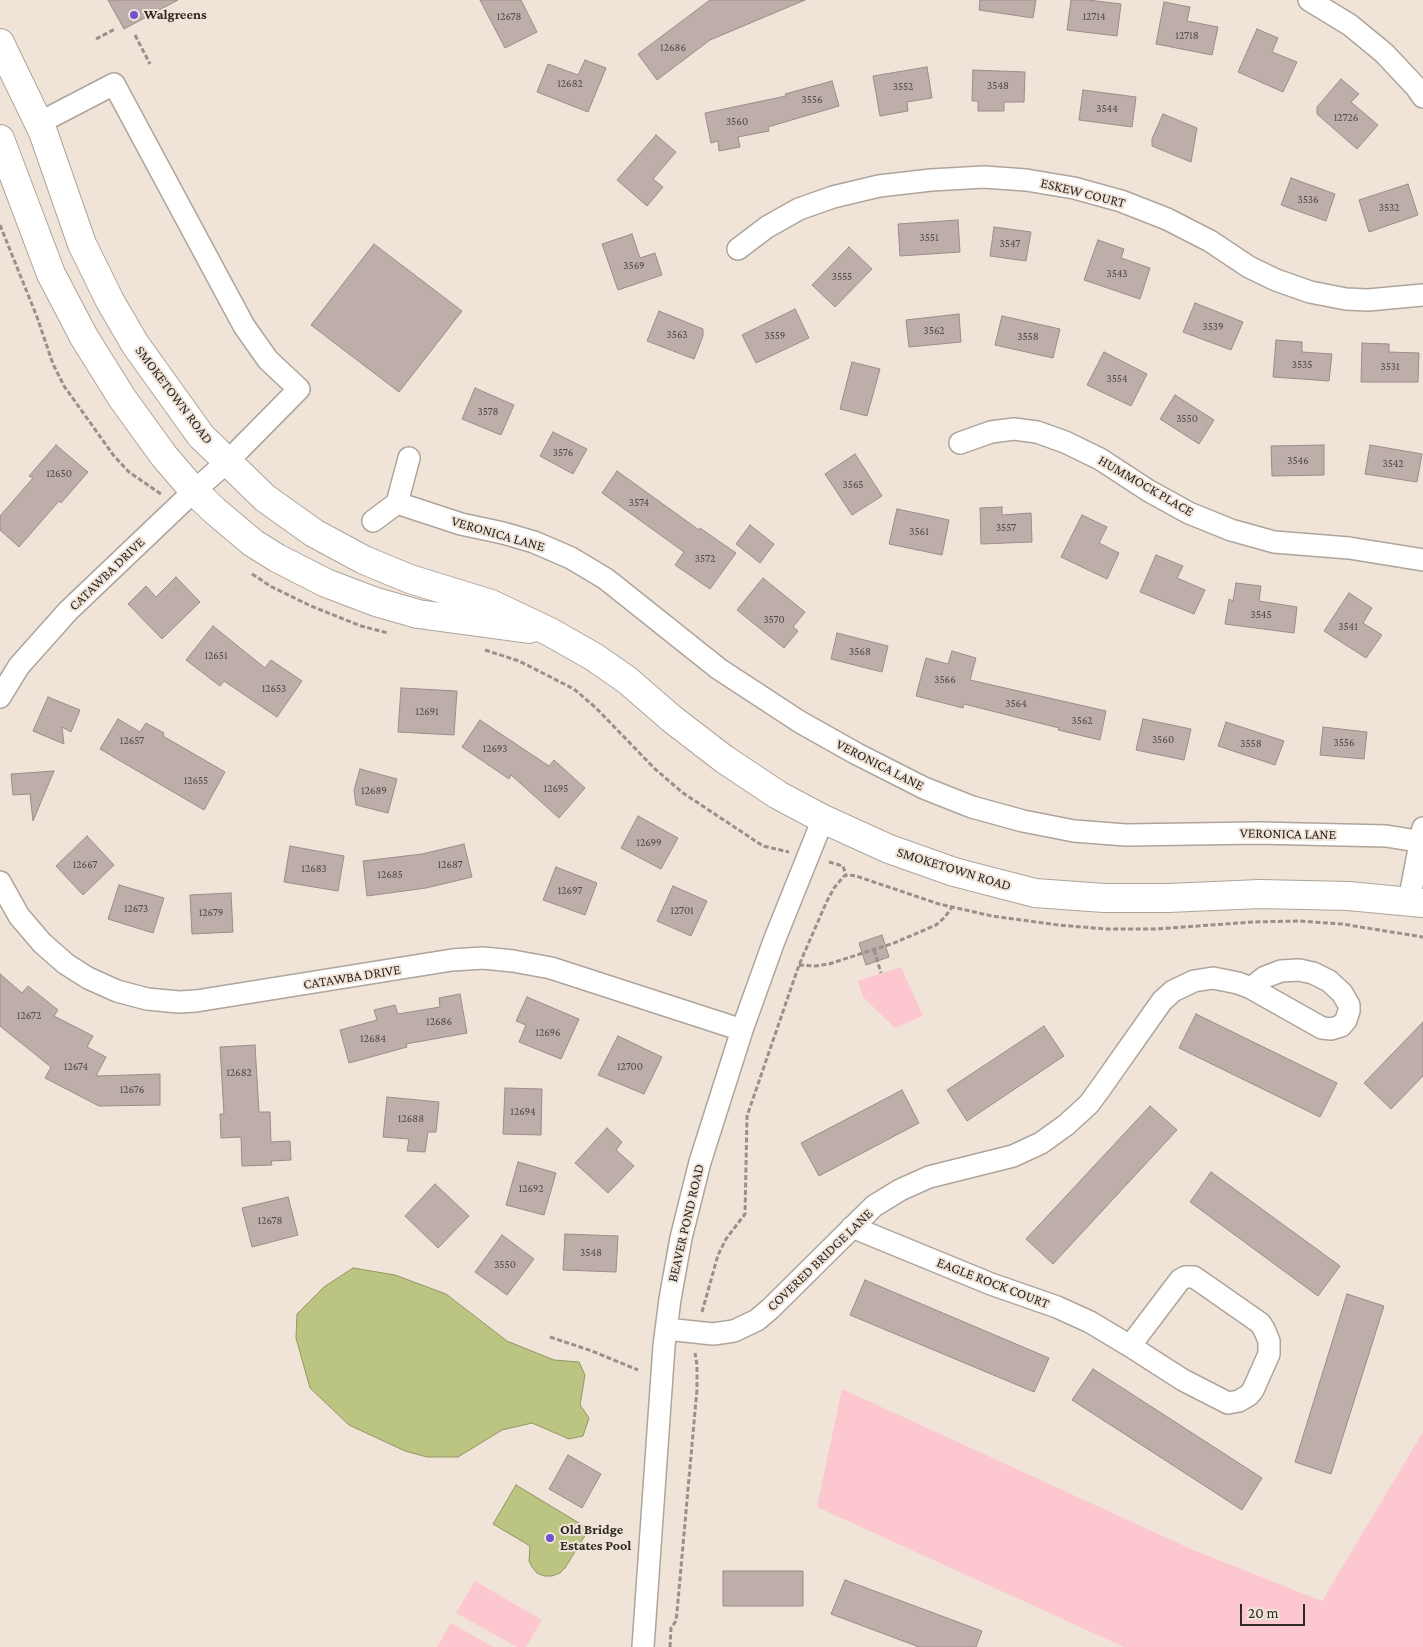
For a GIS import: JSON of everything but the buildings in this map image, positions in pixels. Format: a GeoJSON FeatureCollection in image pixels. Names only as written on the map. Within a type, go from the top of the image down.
{"type":"FeatureCollection","features":[{"type":"Feature","properties":{"kind":"main road","name":"SMOKETOWN ROAD"},"geometry":{"type":"LineString","coordinates":[[0,43],[39,123],[82,244],[110,301],[135,344],[201,436],[272,503],[314,533],[364,560],[410,579],[491,604],[550,632],[594,657],[627,680],[672,719],[724,759],[778,795],[823,820],[889,849],[954,872],[1035,893],[1104,898],[1168,898],[1260,894],[1348,896],[1416,902]]}},
{"type":"Feature","properties":{"kind":"main road","name":"SMOKETOWN ROAD"},"geometry":{"type":"LineString","coordinates":[[0,139],[50,274],[84,337],[127,405],[164,456],[194,491],[215,511],[253,543],[277,558],[326,583],[376,602],[418,614],[550,632]]}},
{"type":"Feature","properties":{"kind":"street"},"geometry":{"type":"LineString","coordinates":[[1309,0],[1350,25],[1384,53],[1420,89]]}},
{"type":"Feature","properties":{"kind":"street","name":"CATAWBA DRIVE"},"geometry":{"type":"LineString","coordinates":[[0,697],[18,666],[68,611],[227,462],[299,389],[268,360],[244,326],[114,84],[39,123]]}},
{"type":"Feature","properties":{"kind":"street","name":"ESKEW COURT"},"geometry":{"type":"LineString","coordinates":[[738,249],[775,222],[799,210],[833,197],[878,186],[931,180],[984,178],[1026,180],[1074,188],[1130,205],[1167,219],[1202,237],[1249,267],[1276,280],[1310,292],[1346,299],[1368,300],[1423,295]]}},
{"type":"Feature","properties":{"kind":"street","name":"HUMMOCK PLACE"},"geometry":{"type":"LineString","coordinates":[[960,444],[991,432],[1014,429],[1037,432],[1100,459],[1181,509],[1231,530],[1274,542],[1349,548],[1423,560]]}},
{"type":"Feature","properties":{"kind":"street"},"geometry":{"type":"LineString","coordinates":[[373,521],[397,503],[409,458]]}},
{"type":"Feature","properties":{"kind":"street","name":"VERONICA LANE"},"geometry":{"type":"LineString","coordinates":[[397,503],[461,524],[534,542],[571,558],[606,579],[719,668],[800,722],[924,788],[972,807],[1031,823],[1074,831],[1117,834],[1258,833],[1422,837]]}},
{"type":"Feature","properties":{"kind":"street","name":"BEAVER POND ROAD"},"geometry":{"type":"LineString","coordinates":[[643,1647],[657,1455],[658,1408],[666,1330],[681,1238],[700,1162],[742,1030],[774,940],[823,820]]}},
{"type":"Feature","properties":{"kind":"street"},"geometry":{"type":"LineString","coordinates":[[1416,902],[1422,837]]}},
{"type":"Feature","properties":{"kind":"street","name":"CATAWBA DRIVE"},"geometry":{"type":"LineString","coordinates":[[0,882],[20,916],[42,943],[66,964],[88,978],[117,991],[147,999],[179,1002],[196,1001],[452,960],[483,958],[552,968],[742,1030]]}},
{"type":"Feature","properties":{"kind":"street","name":"COVERED BRIDGE LANE"},"geometry":{"type":"LineString","coordinates":[[666,1330],[713,1334],[734,1330],[750,1324],[770,1309],[874,1206],[900,1190],[929,1177],[1013,1156],[1041,1143],[1066,1125],[1088,1104],[1100,1089],[1162,1001],[1173,991],[1194,981],[1213,978],[1238,983],[1251,988]]}},
{"type":"Feature","properties":{"kind":"street","name":"EAGLE ROCK COURT"},"geometry":{"type":"LineString","coordinates":[[852,1227],[1090,1322],[1183,1380],[1228,1403],[1239,1401],[1249,1395],[1269,1354],[1269,1341],[1260,1323],[1194,1277],[1185,1277],[1180,1280],[1130,1346]]}},
{"type":"Feature","properties":{"kind":"path"},"geometry":{"type":"LineString","coordinates":[[96,39],[115,29]]}},
{"type":"Feature","properties":{"kind":"path"},"geometry":{"type":"LineString","coordinates":[[135,35],[150,64]]}},
{"type":"Feature","properties":{"kind":"path"},"geometry":{"type":"LineString","coordinates":[[0,225],[61,380],[114,456],[129,472],[152,488]]}},
{"type":"Feature","properties":{"kind":"path"},"geometry":{"type":"LineString","coordinates":[[247,570],[272,587],[311,606],[361,626],[390,634]]}},
{"type":"Feature","properties":{"kind":"path"},"geometry":{"type":"LineString","coordinates":[[478,648],[519,661],[574,689],[596,708],[655,769],[683,793],[763,846],[783,850]]}},
{"type":"Feature","properties":{"kind":"path"},"geometry":{"type":"LineString","coordinates":[[843,866],[846,875]]}},
{"type":"Feature","properties":{"kind":"path"},"geometry":{"type":"LineString","coordinates":[[702,1312],[718,1255],[726,1239],[745,1214],[747,1116],[798,965],[827,901],[838,882],[846,875],[856,876],[915,898],[952,907],[992,916],[1058,925],[1106,929],[1156,929],[1298,921],[1342,924],[1423,936]]}},
{"type":"Feature","properties":{"kind":"path"},"geometry":{"type":"LineString","coordinates":[[798,965],[815,966],[828,964],[874,950],[936,925],[952,907]]}},
{"type":"Feature","properties":{"kind":"path"},"geometry":{"type":"LineString","coordinates":[[874,950],[882,973]]}},
{"type":"Feature","properties":{"kind":"path"},"geometry":{"type":"LineString","coordinates":[[550,1337],[592,1351],[638,1370]]}},
{"type":"Feature","properties":{"kind":"path"},"geometry":{"type":"LineString","coordinates":[[670,1647],[671,1628],[676,1621],[677,1612],[697,1389],[695,1352]]}},
{"type":"Feature","properties":{"kind":"shaded area"},"geometry":{"type":"Polygon","coordinates":[[[901,967],[923,1016],[895,1028],[863,997],[858,981],[901,967]]]}},
{"type":"Feature","properties":{"kind":"shaded area"},"geometry":{"type":"Polygon","coordinates":[[[353,1268],[395,1275],[446,1294],[507,1341],[554,1360],[579,1362],[585,1375],[580,1405],[589,1418],[583,1436],[569,1439],[532,1423],[502,1430],[458,1457],[427,1457],[405,1451],[349,1425],[310,1388],[296,1338],[297,1314],[324,1287],[353,1268]]]}},
{"type":"Feature","properties":{"kind":"shaded area"},"geometry":{"type":"Polygon","coordinates":[[[842,1389],[1191,1549],[1322,1601],[1423,1432],[1423,1647],[1124,1647],[817,1507],[842,1389]]]}},
{"type":"Feature","properties":{"kind":"shaded area","name":"Old Bridge Estates Pool"},"geometry":{"type":"Polygon","coordinates":[[[516,1485],[589,1529],[560,1573],[544,1576],[537,1573],[529,1561],[530,1546],[493,1524],[516,1485]]]}},
{"type":"Feature","properties":{"kind":"shaded area"},"geometry":{"type":"Polygon","coordinates":[[[475,1581],[542,1620],[526,1647],[517,1647],[456,1613],[475,1581]]]}},
{"type":"Feature","properties":{"kind":"shaded area"},"geometry":{"type":"Polygon","coordinates":[[[451,1623],[493,1647],[437,1647],[451,1623]]]}},
{"type":"Feature","properties":{"kind":"place","name":"Walgreens"},"geometry":{"type":"Point","coordinates":[134,15]}},
{"type":"Feature","properties":{"kind":"place","name":"Old Bridge Estates Pool"},"geometry":{"type":"Point","coordinates":[550,1538]}}]}
